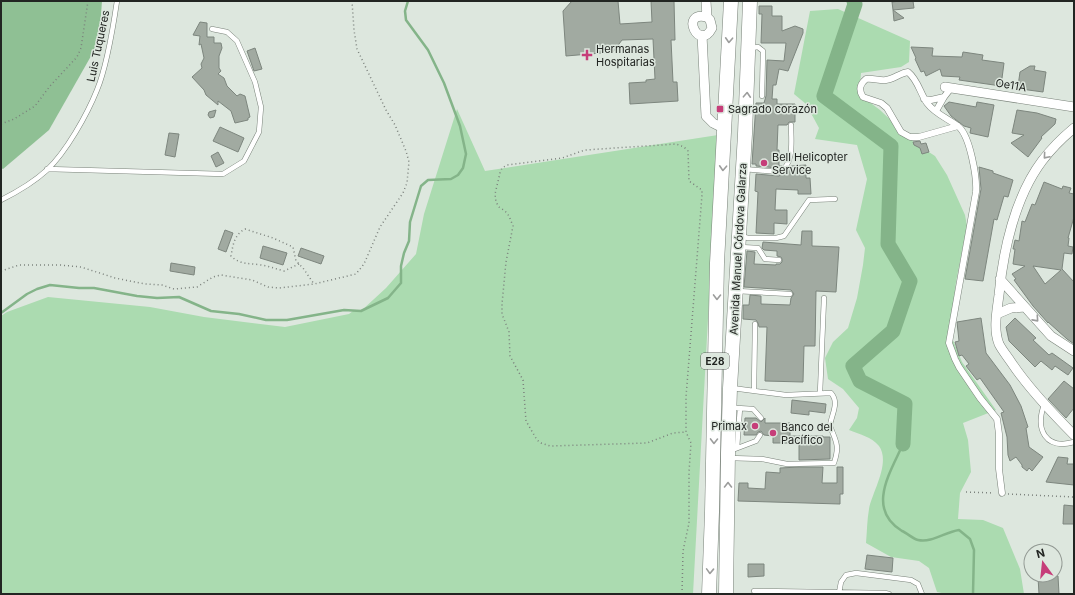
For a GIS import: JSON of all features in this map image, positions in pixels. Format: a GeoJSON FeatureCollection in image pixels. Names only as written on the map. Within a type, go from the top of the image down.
{"type":"FeatureCollection","features":[{"type":"Feature","properties":{"kind":"main road","name":"Avenida Manuel Córdova Galarza"},"geometry":{"type":"LineString","coordinates":[[709,594],[717,263],[731,1]]}},
{"type":"Feature","properties":{"kind":"main road","name":"Avenida Manuel Córdova Galarza"},"geometry":{"type":"LineString","coordinates":[[726,594],[728,512],[735,408],[730,388],[745,134],[750,1]]}},
{"type":"Feature","properties":{"kind":"main road"},"geometry":{"type":"LineString","coordinates":[[725,129],[745,134]]}},
{"type":"Feature","properties":{"kind":"main road"},"geometry":{"type":"LineString","coordinates":[[712,512],[728,512]]}},
{"type":"Feature","properties":{"kind":"street"},"geometry":{"type":"LineString","coordinates":[[702,36],[706,35],[712,28],[712,24],[707,17],[706,1]]}},
{"type":"Feature","properties":{"kind":"street"},"geometry":{"type":"LineString","coordinates":[[702,36],[694,32],[693,23],[698,17],[707,17]]}},
{"type":"Feature","properties":{"kind":"street"},"geometry":{"type":"LineString","coordinates":[[702,36],[706,116],[713,123],[725,129]]}},
{"type":"Feature","properties":{"kind":"street"},"geometry":{"type":"LineString","coordinates":[[958,126],[919,137],[910,137],[901,132],[887,108],[881,103],[863,97],[860,87],[866,79],[872,78],[885,81],[908,72],[913,76],[928,105],[958,126],[966,139],[976,182],[975,198],[949,343],[959,366],[980,398],[997,419],[999,434],[999,469],[1002,493]]}},
{"type":"Feature","properties":{"kind":"street"},"geometry":{"type":"LineString","coordinates":[[936,111],[948,88]]}},
{"type":"Feature","properties":{"kind":"street","name":"Oe11A"},"geometry":{"type":"LineString","coordinates":[[948,88],[1074,107]]}},
{"type":"Feature","properties":{"kind":"street"},"geometry":{"type":"LineString","coordinates":[[924,99],[931,100],[944,97]]}},
{"type":"Feature","properties":{"kind":"street"},"geometry":{"type":"LineString","coordinates":[[1074,128],[1042,161],[1020,201],[1011,227],[1000,279],[996,326],[999,344],[1021,378],[1044,405],[1074,435]]}},
{"type":"Feature","properties":{"kind":"street"},"geometry":{"type":"LineString","coordinates":[[1000,279],[1051,336],[1074,351]]}},
{"type":"Feature","properties":{"kind":"street"},"geometry":{"type":"LineString","coordinates":[[997,314],[1011,308],[1025,307]]}},
{"type":"Feature","properties":{"kind":"lane","name":"Luis Tuqueres"},"geometry":{"type":"LineString","coordinates":[[1,200],[29,184],[47,169],[69,143],[87,113],[98,90],[117,1]]}},
{"type":"Feature","properties":{"kind":"lane"},"geometry":{"type":"LineString","coordinates":[[47,169],[223,174],[244,161],[259,132],[260,101],[255,82],[238,41],[227,32],[212,29]]}},
{"type":"Feature","properties":{"kind":"lane"},"geometry":{"type":"LineString","coordinates":[[749,48],[758,47],[763,51],[762,96]]}},
{"type":"Feature","properties":{"kind":"lane"},"geometry":{"type":"LineString","coordinates":[[743,169],[779,172],[783,170],[791,156],[791,125]]}},
{"type":"Feature","properties":{"kind":"lane"},"geometry":{"type":"LineString","coordinates":[[739,241],[748,238],[776,238],[784,236],[809,200],[835,199]]}},
{"type":"Feature","properties":{"kind":"lane"},"geometry":{"type":"LineString","coordinates":[[739,241],[758,248],[765,259],[779,260]]}},
{"type":"Feature","properties":{"kind":"lane"},"geometry":{"type":"LineString","coordinates":[[735,291],[790,294]]}},
{"type":"Feature","properties":{"kind":"lane"},"geometry":{"type":"LineString","coordinates":[[820,393],[824,298]]}},
{"type":"Feature","properties":{"kind":"lane"},"geometry":{"type":"LineString","coordinates":[[754,390],[755,324]]}},
{"type":"Feature","properties":{"kind":"lane"},"geometry":{"type":"LineString","coordinates":[[730,388],[786,395],[820,393],[831,394],[834,397],[834,410],[830,426],[836,438],[836,456],[834,463],[787,464],[731,453]]}},
{"type":"Feature","properties":{"kind":"lane"},"geometry":{"type":"LineString","coordinates":[[1044,405],[1040,415],[1042,432],[1048,440],[1057,444],[1068,444],[1074,442]]}},
{"type":"Feature","properties":{"kind":"lane"},"geometry":{"type":"LineString","coordinates":[[735,408],[753,409],[761,418]]}},
{"type":"Feature","properties":{"kind":"lane"},"geometry":{"type":"LineString","coordinates":[[731,453],[756,441],[760,435]]}},
{"type":"Feature","properties":{"kind":"lane"},"geometry":{"type":"LineString","coordinates":[[839,593],[841,582],[846,575],[856,573],[912,580],[918,584],[922,594]]}},
{"type":"Feature","properties":{"kind":"lane"},"geometry":{"type":"LineString","coordinates":[[754,591],[889,594]]}},
{"type":"Feature","properties":{"kind":"path"},"geometry":{"type":"LineString","coordinates":[[1,124],[14,119],[35,106],[50,86],[77,57],[81,48],[88,1]]}},
{"type":"Feature","properties":{"kind":"path"},"geometry":{"type":"LineString","coordinates":[[1,271],[19,265],[80,267],[115,278],[145,284],[162,285],[174,289],[189,289],[197,287],[213,277],[222,275],[252,280],[268,287],[278,288],[314,284],[356,274],[368,257],[380,227],[403,192],[409,172],[409,162],[406,151],[357,49],[352,1]]}},
{"type":"Feature","properties":{"kind":"path"},"geometry":{"type":"LineString","coordinates":[[682,594],[683,551],[688,523],[690,443],[686,432],[686,397],[702,195],[702,190],[688,181],[688,151],[684,147],[676,144],[585,150],[562,158],[507,165],[502,168],[495,194],[496,202],[499,207],[509,216],[512,226],[506,262],[502,314],[510,332],[510,356],[523,380],[526,421],[530,430],[537,440],[550,446],[647,443],[673,433],[686,432]]}},
{"type":"Feature","properties":{"kind":"path"},"geometry":{"type":"LineString","coordinates":[[299,264],[284,271],[262,265],[245,264],[236,261],[231,256],[235,238],[239,232],[245,229],[273,238],[293,247],[296,261],[299,264],[314,284]]}},
{"type":"Feature","properties":{"kind":"path"},"geometry":{"type":"LineString","coordinates":[[966,492],[1074,497]]}},
{"type":"Feature","properties":{"kind":"green space"},"geometry":{"type":"Polygon","coordinates":[[[1,1],[102,1],[99,42],[49,130],[3,169],[1,168],[1,1]]]}},
{"type":"Feature","properties":{"kind":"green space"},"geometry":{"type":"Polygon","coordinates":[[[838,9],[910,41],[909,62],[901,67],[861,73],[860,86],[868,101],[880,110],[915,143],[935,156],[947,175],[965,215],[967,226],[956,282],[950,333],[962,362],[996,410],[963,423],[968,440],[971,472],[960,493],[958,519],[983,520],[1003,528],[1020,569],[1024,594],[946,594],[937,592],[929,568],[919,561],[891,557],[866,543],[869,509],[880,478],[883,461],[882,453],[879,446],[873,440],[849,430],[857,418],[859,408],[843,389],[828,379],[825,358],[833,342],[848,328],[857,298],[865,248],[856,230],[867,179],[857,145],[815,139],[819,128],[806,104],[794,94],[810,11],[838,9]]]}},
{"type":"Feature","properties":{"kind":"green space"},"geometry":{"type":"Polygon","coordinates":[[[457,109],[485,171],[718,135],[693,594],[1,594],[1,316],[7,312],[48,297],[150,307],[204,317],[285,327],[349,314],[353,311],[361,311],[386,288],[416,254],[424,214],[457,109]]]}},
{"type":"Feature","properties":{"kind":"building"},"geometry":{"type":"Polygon","coordinates":[[[572,1],[618,1],[620,24],[652,22],[651,1],[674,1],[675,40],[671,40],[673,82],[677,82],[678,101],[630,104],[629,83],[646,82],[646,80],[655,79],[653,39],[622,40],[613,52],[566,56],[563,11],[572,1]]]}},
{"type":"Feature","properties":{"kind":"building"},"geometry":{"type":"Polygon","coordinates":[[[913,1],[914,8],[893,10],[892,2],[913,1]]]}},
{"type":"Feature","properties":{"kind":"building"},"geometry":{"type":"Polygon","coordinates":[[[759,6],[772,6],[772,16],[782,16],[782,31],[795,26],[803,29],[803,33],[788,71],[779,69],[776,85],[773,85],[772,99],[777,99],[777,104],[795,104],[795,122],[789,122],[787,125],[778,125],[777,150],[779,150],[779,166],[782,166],[778,168],[756,166],[756,164],[752,164],[756,103],[764,103],[766,96],[767,60],[784,61],[786,43],[761,43],[762,14],[759,14],[759,6]]]}},
{"type":"Feature","properties":{"kind":"building"},"geometry":{"type":"Polygon","coordinates":[[[893,10],[904,18],[894,21],[893,10]]]}},
{"type":"Feature","properties":{"kind":"building"},"geometry":{"type":"Polygon","coordinates":[[[200,22],[207,23],[207,37],[214,37],[214,43],[221,43],[222,48],[219,56],[219,68],[221,71],[218,74],[224,78],[227,86],[237,96],[240,94],[245,96],[250,117],[248,120],[235,123],[231,111],[218,101],[218,105],[206,95],[204,90],[192,77],[202,68],[201,64],[204,58],[201,44],[199,45],[200,36],[193,35],[200,22]]]}},
{"type":"Feature","properties":{"kind":"building"},"geometry":{"type":"Polygon","coordinates":[[[911,47],[933,48],[932,56],[962,57],[963,52],[983,55],[982,60],[1004,63],[1001,86],[959,80],[960,77],[942,76],[940,69],[926,76],[924,71],[921,72],[911,47]]]}},
{"type":"Feature","properties":{"kind":"building"},"geometry":{"type":"Polygon","coordinates":[[[255,48],[262,69],[254,71],[247,51],[255,48]]]}},
{"type":"Feature","properties":{"kind":"building"},"geometry":{"type":"Polygon","coordinates":[[[1030,66],[1035,66],[1034,70],[1046,72],[1043,92],[1021,89],[1021,86],[1018,86],[1020,72],[1030,66]]]}},
{"type":"Feature","properties":{"kind":"building"},"geometry":{"type":"Polygon","coordinates":[[[949,102],[976,107],[977,102],[994,105],[988,137],[970,133],[971,128],[964,126],[951,116],[944,106],[949,102]]]}},
{"type":"Feature","properties":{"kind":"building"},"geometry":{"type":"Polygon","coordinates":[[[216,110],[214,117],[210,118],[208,115],[209,112],[216,110]]]}},
{"type":"Feature","properties":{"kind":"building"},"geometry":{"type":"Polygon","coordinates":[[[1017,110],[1037,113],[1056,119],[1055,124],[1041,137],[1042,138],[1028,157],[1011,143],[1024,135],[1012,133],[1017,110]]]}},
{"type":"Feature","properties":{"kind":"building"},"geometry":{"type":"Polygon","coordinates":[[[220,127],[244,138],[238,152],[213,141],[220,127]]]}},
{"type":"Feature","properties":{"kind":"building"},"geometry":{"type":"Polygon","coordinates":[[[169,133],[179,134],[175,157],[165,155],[169,133]]]}},
{"type":"Feature","properties":{"kind":"building"},"geometry":{"type":"Polygon","coordinates":[[[920,141],[921,144],[926,143],[929,152],[922,154],[920,148],[914,145],[913,142],[920,141]]]}},
{"type":"Feature","properties":{"kind":"building"},"geometry":{"type":"Polygon","coordinates":[[[218,152],[224,163],[216,167],[211,156],[218,152]]]}},
{"type":"Feature","properties":{"kind":"building"},"geometry":{"type":"Polygon","coordinates":[[[806,165],[806,178],[810,178],[811,194],[798,194],[798,190],[776,189],[775,210],[787,210],[787,224],[774,223],[774,234],[756,233],[758,192],[755,191],[756,174],[779,176],[791,166],[806,165]]]}},
{"type":"Feature","properties":{"kind":"building"},"geometry":{"type":"Polygon","coordinates":[[[979,167],[993,171],[993,173],[1013,180],[1008,197],[1004,196],[997,220],[994,219],[983,281],[965,279],[981,189],[979,167]]]}},
{"type":"Feature","properties":{"kind":"building"},"geometry":{"type":"Polygon","coordinates":[[[1044,182],[1062,189],[1063,186],[1071,188],[1069,193],[1074,194],[1074,217],[1068,238],[1068,246],[1073,247],[1072,254],[1064,253],[1062,269],[1074,282],[1074,344],[1048,323],[1033,306],[1014,280],[1016,279],[1012,274],[1025,266],[1013,264],[1015,249],[1013,249],[1015,240],[1019,241],[1022,221],[1025,222],[1032,204],[1035,205],[1044,182]],[[1033,266],[1045,284],[1061,270],[1033,266]]]}},
{"type":"Feature","properties":{"kind":"building"},"geometry":{"type":"Polygon","coordinates":[[[225,230],[233,233],[226,252],[218,249],[225,230]]]}},
{"type":"Feature","properties":{"kind":"building"},"geometry":{"type":"Polygon","coordinates":[[[802,231],[812,231],[812,246],[839,247],[836,292],[816,291],[815,346],[804,346],[803,382],[765,381],[767,327],[759,327],[756,320],[743,319],[743,305],[749,305],[750,295],[761,296],[761,304],[790,305],[791,298],[794,294],[791,290],[744,287],[747,251],[755,252],[754,264],[780,264],[782,259],[781,257],[777,256],[777,251],[764,250],[762,248],[763,242],[801,245],[802,231]]]}},
{"type":"Feature","properties":{"kind":"building"},"geometry":{"type":"Polygon","coordinates":[[[263,246],[287,253],[283,265],[260,258],[263,246]]]}},
{"type":"Feature","properties":{"kind":"building"},"geometry":{"type":"Polygon","coordinates":[[[301,248],[324,256],[321,264],[298,256],[301,248]]]}},
{"type":"Feature","properties":{"kind":"building"},"geometry":{"type":"Polygon","coordinates":[[[171,263],[195,267],[194,275],[170,271],[171,263]]]}},
{"type":"Feature","properties":{"kind":"building"},"geometry":{"type":"Polygon","coordinates":[[[981,318],[986,353],[1010,385],[1021,406],[1028,427],[1026,428],[1029,447],[1043,457],[1032,471],[1029,468],[1027,471],[1022,467],[1016,457],[1010,461],[1008,455],[1007,437],[1001,413],[1004,412],[980,378],[977,380],[966,366],[969,364],[962,355],[959,356],[955,342],[959,341],[957,322],[981,318]]]}},
{"type":"Feature","properties":{"kind":"building"},"geometry":{"type":"Polygon","coordinates":[[[1015,318],[1036,338],[1033,340],[1049,355],[1052,353],[1073,368],[1068,375],[1055,366],[1052,370],[1041,361],[1035,367],[1009,341],[1006,327],[1015,318]]]}},
{"type":"Feature","properties":{"kind":"building"},"geometry":{"type":"Polygon","coordinates":[[[1064,381],[1074,389],[1074,408],[1066,418],[1048,399],[1064,381]]]}},
{"type":"Feature","properties":{"kind":"building"},"geometry":{"type":"Polygon","coordinates":[[[792,400],[826,404],[825,413],[809,411],[809,415],[791,413],[792,400]]]}},
{"type":"Feature","properties":{"kind":"building"},"geometry":{"type":"Polygon","coordinates":[[[745,418],[756,418],[761,422],[765,418],[765,423],[790,423],[790,436],[830,437],[830,459],[799,460],[799,443],[773,443],[773,436],[764,435],[761,431],[756,435],[744,435],[745,418]]]}},
{"type":"Feature","properties":{"kind":"building"},"geometry":{"type":"Polygon","coordinates":[[[1058,457],[1068,458],[1067,464],[1074,464],[1074,485],[1046,482],[1058,457]]]}},
{"type":"Feature","properties":{"kind":"building"},"geometry":{"type":"Polygon","coordinates":[[[823,467],[822,483],[837,483],[837,467],[843,467],[843,494],[840,494],[840,504],[738,501],[739,483],[748,483],[748,488],[765,489],[766,472],[780,473],[780,468],[823,467]]]}},
{"type":"Feature","properties":{"kind":"building"},"geometry":{"type":"Polygon","coordinates":[[[1064,505],[1074,506],[1074,524],[1063,524],[1064,505]]]}},
{"type":"Feature","properties":{"kind":"building"},"geometry":{"type":"Polygon","coordinates":[[[867,555],[893,558],[892,572],[865,569],[867,555]]]}},
{"type":"Feature","properties":{"kind":"building"},"geometry":{"type":"Polygon","coordinates":[[[748,564],[764,564],[764,576],[748,577],[748,564]]]}},
{"type":"Feature","properties":{"kind":"building"},"geometry":{"type":"Polygon","coordinates":[[[1038,583],[1058,583],[1059,594],[1039,594],[1038,583]]]}},
{"type":"Feature","properties":{"kind":"waterway"},"geometry":{"type":"LineString","coordinates":[[1,313],[27,294],[50,285],[94,288],[157,298],[179,297],[211,311],[239,314],[266,320],[287,320],[344,310],[361,311],[388,298],[401,283],[401,266],[409,241],[410,222],[421,186],[428,180],[451,179],[458,175],[463,168],[466,154],[460,126],[444,83],[428,50],[406,20],[405,11],[408,1]]}},
{"type":"Feature","properties":{"kind":"waterway"},"geometry":{"type":"LineString","coordinates":[[854,1],[855,4],[824,96],[891,146],[888,244],[910,281],[893,331],[853,366],[860,381],[905,404],[903,444]]}},
{"type":"Feature","properties":{"kind":"waterway"},"geometry":{"type":"LineString","coordinates":[[903,444],[887,478],[883,501],[885,512],[891,522],[902,531],[916,539],[923,541],[933,539],[959,530],[970,539],[974,550],[973,594]]}},
{"type":"Feature","properties":{"kind":"place","name":"Hermanas Hospitarias"},"geometry":{"type":"Point","coordinates":[587,55]}},
{"type":"Feature","properties":{"kind":"place","name":"Sagrado corazón"},"geometry":{"type":"Point","coordinates":[720,109]}},
{"type":"Feature","properties":{"kind":"place","name":"Bell Helicopter Service"},"geometry":{"type":"Point","coordinates":[764,163]}},
{"type":"Feature","properties":{"kind":"place","name":"Primax"},"geometry":{"type":"Point","coordinates":[755,426]}},
{"type":"Feature","properties":{"kind":"place","name":"Banco del Pacífico"},"geometry":{"type":"Point","coordinates":[773,433]}}]}
